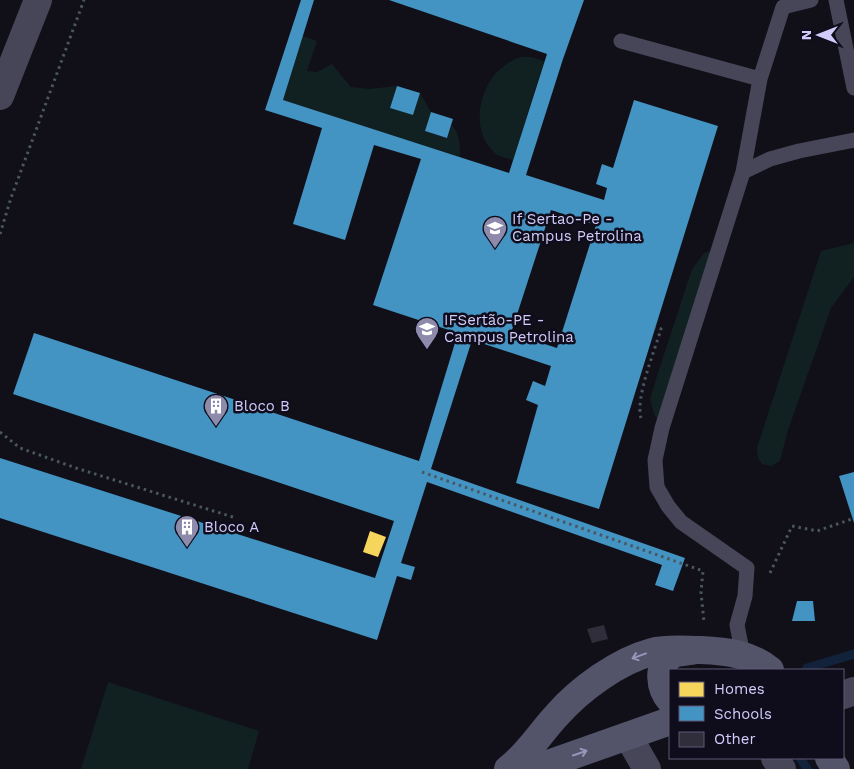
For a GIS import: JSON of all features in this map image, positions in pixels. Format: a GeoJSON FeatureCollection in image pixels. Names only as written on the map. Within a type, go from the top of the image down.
{"type":"FeatureCollection","features":[{"type":"Feature","properties":{"kind":"street"},"geometry":{"type":"LineString","coordinates":[[0,96],[38,0]]}},
{"type":"Feature","properties":{"kind":"street"},"geometry":{"type":"LineString","coordinates":[[508,769],[526,752],[558,713],[582,689],[632,659],[645,654],[665,650],[701,650],[743,655],[762,663],[769,669]]}},
{"type":"Feature","properties":{"kind":"street"},"geometry":{"type":"LineString","coordinates":[[669,698],[661,686],[662,672],[666,660],[673,654],[701,650]]}},
{"type":"Feature","properties":{"kind":"street"},"geometry":{"type":"LineString","coordinates":[[534,769],[669,721]]}},
{"type":"Feature","properties":{"kind":"street"},"geometry":{"type":"LineString","coordinates":[[628,736],[647,769]]}},
{"type":"Feature","properties":{"kind":"lane"},"geometry":{"type":"LineString","coordinates":[[743,655],[737,625],[748,578],[747,568],[681,522],[668,506],[657,487],[655,460],[662,428],[743,172],[760,80],[783,7],[812,0]]}},
{"type":"Feature","properties":{"kind":"lane"},"geometry":{"type":"LineString","coordinates":[[836,0],[854,88]]}},
{"type":"Feature","properties":{"kind":"lane"},"geometry":{"type":"LineString","coordinates":[[621,41],[760,80]]}},
{"type":"Feature","properties":{"kind":"lane"},"geometry":{"type":"LineString","coordinates":[[743,172],[770,159],[854,140]]}},
{"type":"Feature","properties":{"kind":"path"},"geometry":{"type":"LineString","coordinates":[[0,234],[10,198],[84,0]]}},
{"type":"Feature","properties":{"kind":"path"},"geometry":{"type":"LineString","coordinates":[[0,432],[20,448],[76,468],[236,518]]}},
{"type":"Feature","properties":{"kind":"path"},"geometry":{"type":"LineString","coordinates":[[422,472],[703,570],[701,650]]}},
{"type":"Feature","properties":{"kind":"path"},"geometry":{"type":"LineString","coordinates":[[748,578],[769,575],[792,526],[818,531],[852,519]]}},
{"type":"Feature","properties":{"kind":"shaded area"},"geometry":{"type":"Polygon","coordinates":[[[303,36],[317,41],[307,71],[317,72],[332,64],[351,87],[369,89],[397,86],[390,108],[413,115],[420,93],[431,112],[425,131],[447,138],[452,125],[460,144],[460,157],[283,100],[303,36]]]}},
{"type":"Feature","properties":{"kind":"shaded area"},"geometry":{"type":"Polygon","coordinates":[[[520,57],[531,57],[544,61],[513,160],[497,154],[488,145],[480,127],[480,117],[483,96],[492,78],[505,65],[520,57]]]}},
{"type":"Feature","properties":{"kind":"shaded area"},"geometry":{"type":"Polygon","coordinates":[[[854,243],[854,277],[831,308],[788,430],[780,461],[771,466],[762,464],[758,458],[757,448],[821,251],[854,243]]]}},
{"type":"Feature","properties":{"kind":"shaded area"},"geometry":{"type":"Polygon","coordinates":[[[715,249],[660,423],[654,414],[650,399],[657,376],[692,269],[704,253],[715,249]]]}},
{"type":"Feature","properties":{"kind":"shaded area"},"geometry":{"type":"Polygon","coordinates":[[[108,682],[259,731],[248,769],[81,769],[108,682]]]}},
{"type":"Feature","properties":{"kind":"building: Homes"},"geometry":{"type":"Polygon","coordinates":[[[370,531],[386,537],[378,557],[363,552],[370,531]]]}},
{"type":"Feature","properties":{"kind":"building: Schools"},"geometry":{"type":"Polygon","coordinates":[[[301,0],[314,0],[283,100],[509,173],[547,54],[389,0],[584,0],[526,175],[604,200],[607,188],[596,184],[602,164],[613,168],[634,100],[718,126],[599,509],[516,483],[538,405],[526,400],[533,381],[545,386],[551,366],[472,340],[431,469],[685,558],[673,591],[655,585],[662,565],[427,482],[401,563],[415,567],[411,580],[397,576],[377,640],[0,518],[0,458],[375,578],[394,521],[13,394],[34,333],[419,461],[458,333],[373,305],[421,159],[374,145],[345,240],[293,224],[322,128],[265,110],[301,0]],[[551,210],[511,333],[557,348],[596,225],[551,210]]]}},
{"type":"Feature","properties":{"kind":"building: Schools"},"geometry":{"type":"Polygon","coordinates":[[[397,86],[420,93],[413,115],[390,108],[397,86]]]}},
{"type":"Feature","properties":{"kind":"building: Schools"},"geometry":{"type":"Polygon","coordinates":[[[431,112],[453,119],[447,138],[425,131],[431,112]]]}},
{"type":"Feature","properties":{"kind":"building: Schools"},"geometry":{"type":"Polygon","coordinates":[[[854,472],[854,523],[839,476],[854,472]]]}},
{"type":"Feature","properties":{"kind":"building: Schools"},"geometry":{"type":"Polygon","coordinates":[[[797,601],[813,601],[815,621],[792,621],[797,601]]]}},
{"type":"Feature","properties":{"kind":"building: Other"},"geometry":{"type":"Polygon","coordinates":[[[604,625],[608,639],[592,643],[587,629],[604,625]]]}},
{"type":"Feature","properties":{"kind":"waterway"},"geometry":{"type":"LineString","coordinates":[[807,668],[854,654]]}},
{"type":"Feature","properties":{"kind":"waterway"},"geometry":{"type":"LineString","coordinates":[[801,759],[807,769]]}},
{"type":"Feature","properties":{"kind":"place","name":"If Sertao-Pe - Campus Petrolina"},"geometry":{"type":"Point","coordinates":[495,249]}},
{"type":"Feature","properties":{"kind":"place","name":"IFSertão-PE - Campus Petrolina"},"geometry":{"type":"Point","coordinates":[427,350]}},
{"type":"Feature","properties":{"kind":"place","name":"Bloco B"},"geometry":{"type":"Point","coordinates":[216,427]}},
{"type":"Feature","properties":{"kind":"place","name":"Bloco A"},"geometry":{"type":"Point","coordinates":[187,548]}}]}
